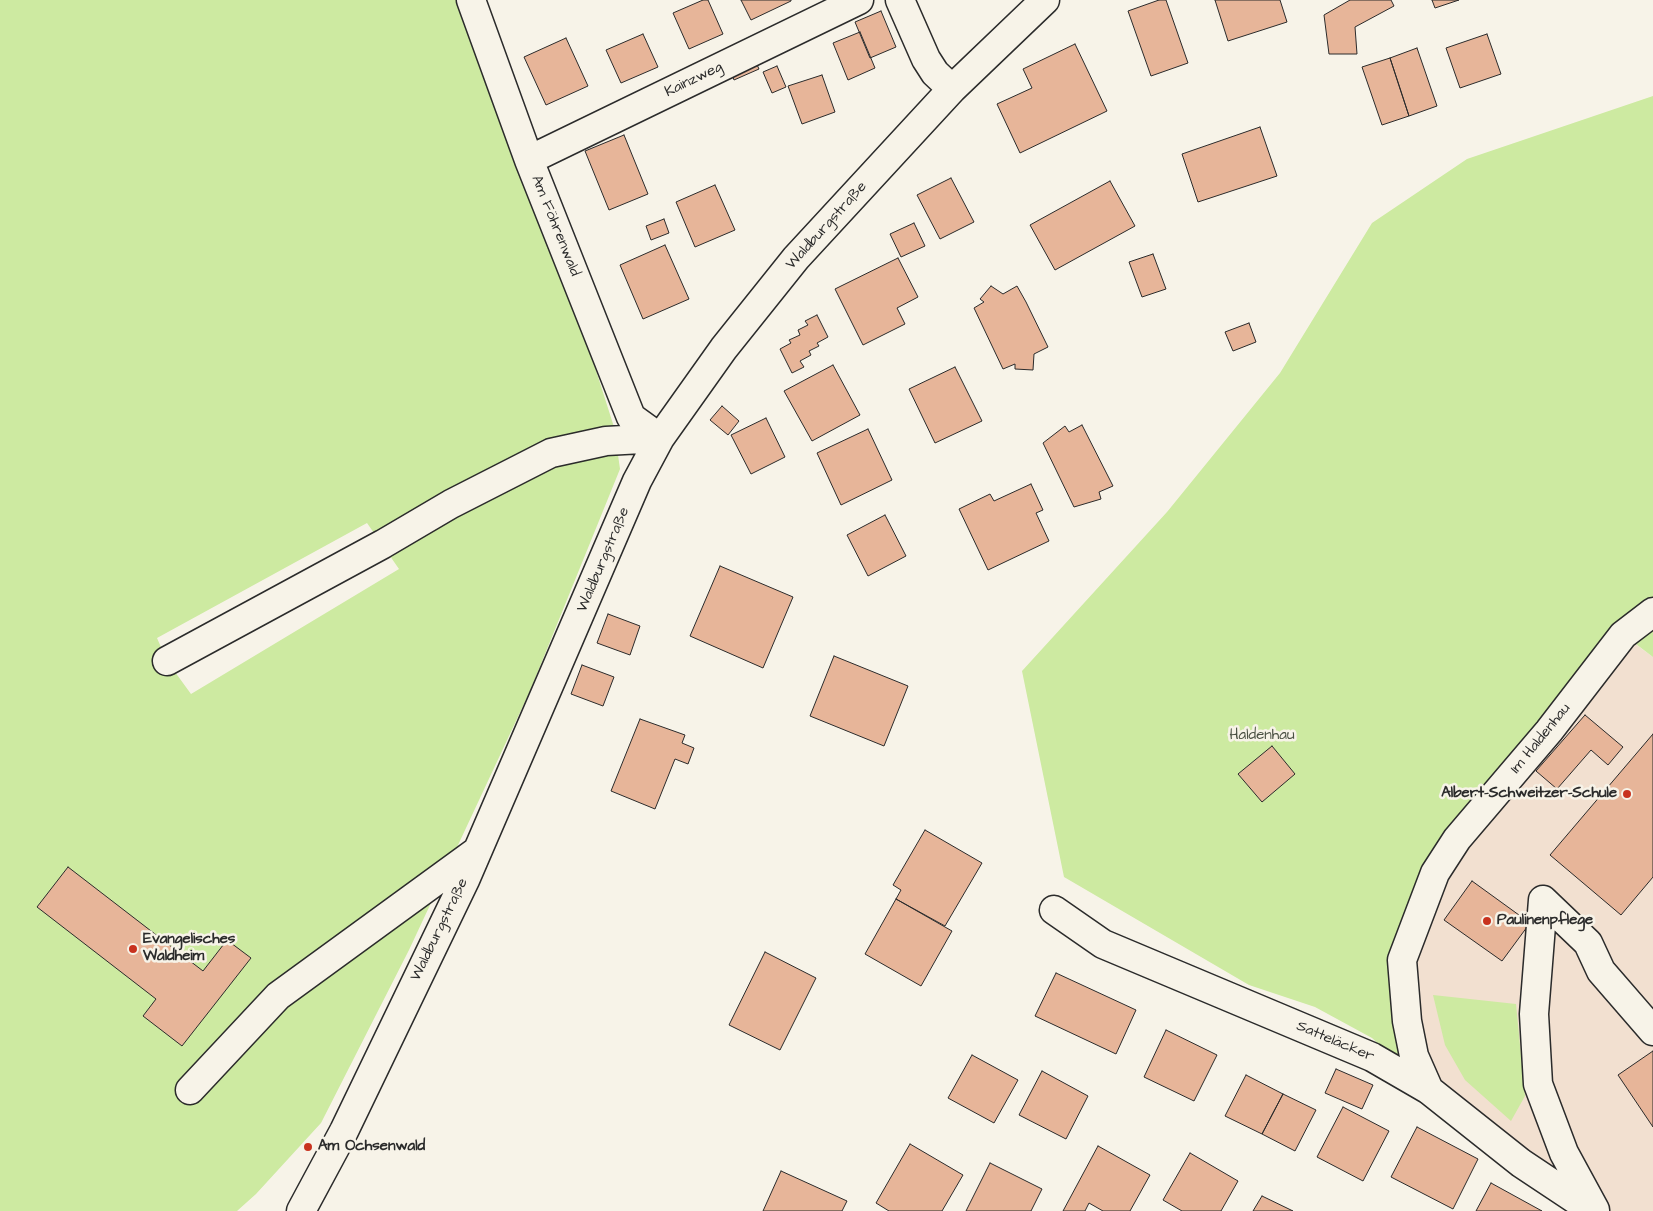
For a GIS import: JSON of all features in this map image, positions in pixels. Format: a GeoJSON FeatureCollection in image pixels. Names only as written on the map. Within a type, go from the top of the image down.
{"type":"FeatureCollection","features":[{"type":"Feature","properties":{"kind":"street","name":"Am Föhrenwald"},"geometry":{"type":"LineString","coordinates":[[471,0],[529,160],[631,417],[660,438]]}},
{"type":"Feature","properties":{"kind":"street","name":"Kainzweg"},"geometry":{"type":"LineString","coordinates":[[529,160],[859,0]]}},
{"type":"Feature","properties":{"kind":"street"},"geometry":{"type":"LineString","coordinates":[[900,0],[934,73],[952,89]]}},
{"type":"Feature","properties":{"kind":"street","name":"Waldburgstraße"},"geometry":{"type":"LineString","coordinates":[[300,1211],[348,1122],[478,850],[637,481],[660,438],[724,348],[796,258],[952,89],[1045,0]]}},
{"type":"Feature","properties":{"kind":"street"},"geometry":{"type":"LineString","coordinates":[[167,661],[374,549],[451,504],[551,452],[606,441],[660,438]]}},
{"type":"Feature","properties":{"kind":"street","name":"Im Haldenhau"},"geometry":{"type":"LineString","coordinates":[[1429,1090],[1414,1056],[1407,1021],[1402,960],[1435,873],[1457,839],[1549,731],[1623,635],[1653,612]]}},
{"type":"Feature","properties":{"kind":"street"},"geometry":{"type":"LineString","coordinates":[[190,1090],[278,996],[478,850]]}},
{"type":"Feature","properties":{"kind":"street"},"geometry":{"type":"LineString","coordinates":[[1594,1211],[1564,1153],[1538,1084],[1534,1014],[1543,900],[1588,942],[1601,971],[1653,1031]]}},
{"type":"Feature","properties":{"kind":"street","name":"Satteläcker"},"geometry":{"type":"LineString","coordinates":[[1054,910],[1103,944],[1372,1057],[1429,1090],[1521,1163],[1594,1211]]}},
{"type":"Feature","properties":{"kind":"shaded area"},"geometry":{"type":"Polygon","coordinates":[[[1623,635],[1653,657],[1653,1211],[1593,1211],[1429,1090],[1407,1021],[1421,907],[1623,635]]]}},
{"type":"Feature","properties":{"kind":"green space"},"geometry":{"type":"Polygon","coordinates":[[[0,0],[471,0],[529,160],[614,427],[620,469],[530,691],[409,950],[321,1123],[256,1194],[237,1211],[0,1211],[0,0]],[[367,523],[157,638],[167,661],[191,694],[399,569],[367,523]]]}},
{"type":"Feature","properties":{"kind":"green space","name":"Haldenhau"},"geometry":{"type":"Polygon","coordinates":[[[1653,96],[1653,657],[1624,635],[1457,839],[1402,960],[1429,1090],[1372,1038],[1315,1007],[1249,985],[1064,877],[1022,671],[1167,512],[1280,373],[1372,223],[1467,159],[1653,96]]]}},
{"type":"Feature","properties":{"kind":"green space"},"geometry":{"type":"Polygon","coordinates":[[[1433,995],[1516,1004],[1525,1096],[1511,1121],[1465,1080],[1445,1045],[1433,995]]]}},
{"type":"Feature","properties":{"kind":"building"},"geometry":{"type":"Polygon","coordinates":[[[703,0],[708,0],[723,34],[689,49],[673,13],[703,0]]]}},
{"type":"Feature","properties":{"kind":"building"},"geometry":{"type":"Polygon","coordinates":[[[741,0],[791,0],[791,1],[751,20],[741,0]]]}},
{"type":"Feature","properties":{"kind":"building"},"geometry":{"type":"Polygon","coordinates":[[[1159,0],[1166,0],[1188,63],[1151,76],[1128,11],[1159,0]]]}},
{"type":"Feature","properties":{"kind":"building"},"geometry":{"type":"Polygon","coordinates":[[[1215,0],[1280,0],[1287,22],[1228,41],[1215,0]]]}},
{"type":"Feature","properties":{"kind":"building"},"geometry":{"type":"Polygon","coordinates":[[[1350,0],[1391,0],[1394,6],[1355,27],[1357,54],[1329,54],[1324,15],[1350,0]]]}},
{"type":"Feature","properties":{"kind":"building"},"geometry":{"type":"Polygon","coordinates":[[[1432,0],[1459,0],[1435,8],[1432,0]]]}},
{"type":"Feature","properties":{"kind":"building"},"geometry":{"type":"Polygon","coordinates":[[[881,11],[896,47],[870,58],[855,22],[881,11]]]}},
{"type":"Feature","properties":{"kind":"building"},"geometry":{"type":"Polygon","coordinates":[[[860,32],[875,68],[848,80],[833,43],[860,32]]]}},
{"type":"Feature","properties":{"kind":"building"},"geometry":{"type":"Polygon","coordinates":[[[643,34],[658,67],[621,83],[606,50],[643,34]]]}},
{"type":"Feature","properties":{"kind":"building"},"geometry":{"type":"Polygon","coordinates":[[[1487,34],[1501,74],[1460,88],[1446,48],[1487,34]]]}},
{"type":"Feature","properties":{"kind":"building"},"geometry":{"type":"Polygon","coordinates":[[[566,38],[588,86],[546,105],[524,57],[566,38]]]}},
{"type":"Feature","properties":{"kind":"building"},"geometry":{"type":"Polygon","coordinates":[[[1075,44],[1107,111],[1020,153],[997,104],[1032,88],[1023,69],[1075,44]]]}},
{"type":"Feature","properties":{"kind":"building"},"geometry":{"type":"Polygon","coordinates":[[[1417,48],[1437,106],[1409,116],[1390,58],[1417,48]]]}},
{"type":"Feature","properties":{"kind":"building"},"geometry":{"type":"Polygon","coordinates":[[[753,56],[759,69],[734,80],[729,66],[753,56]]]}},
{"type":"Feature","properties":{"kind":"building"},"geometry":{"type":"Polygon","coordinates":[[[1390,58],[1409,116],[1382,125],[1362,67],[1390,58]]]}},
{"type":"Feature","properties":{"kind":"building"},"geometry":{"type":"Polygon","coordinates":[[[777,66],[786,87],[772,93],[763,72],[777,66]]]}},
{"type":"Feature","properties":{"kind":"building"},"geometry":{"type":"Polygon","coordinates":[[[822,75],[835,112],[802,124],[788,86],[822,75]]]}},
{"type":"Feature","properties":{"kind":"building"},"geometry":{"type":"Polygon","coordinates":[[[1260,127],[1277,176],[1198,202],[1182,154],[1260,127]]]}},
{"type":"Feature","properties":{"kind":"building"},"geometry":{"type":"Polygon","coordinates":[[[624,135],[648,194],[609,210],[585,151],[624,135]]]}},
{"type":"Feature","properties":{"kind":"building"},"geometry":{"type":"Polygon","coordinates":[[[951,178],[974,222],[940,239],[917,195],[951,178]]]}},
{"type":"Feature","properties":{"kind":"building"},"geometry":{"type":"Polygon","coordinates":[[[1110,181],[1135,226],[1055,270],[1030,225],[1110,181]]]}},
{"type":"Feature","properties":{"kind":"building"},"geometry":{"type":"Polygon","coordinates":[[[715,185],[735,230],[695,247],[676,202],[715,185]]]}},
{"type":"Feature","properties":{"kind":"building"},"geometry":{"type":"Polygon","coordinates":[[[664,219],[669,233],[651,240],[646,226],[664,219]]]}},
{"type":"Feature","properties":{"kind":"building"},"geometry":{"type":"Polygon","coordinates":[[[914,223],[925,246],[901,257],[890,234],[914,223]]]}},
{"type":"Feature","properties":{"kind":"building"},"geometry":{"type":"Polygon","coordinates":[[[665,245],[689,299],[643,319],[620,265],[665,245]]]}},
{"type":"Feature","properties":{"kind":"building"},"geometry":{"type":"Polygon","coordinates":[[[1153,254],[1166,289],[1142,297],[1129,262],[1153,254]]]}},
{"type":"Feature","properties":{"kind":"building"},"geometry":{"type":"Polygon","coordinates":[[[898,258],[918,297],[897,308],[905,324],[863,345],[835,289],[898,258]]]}},
{"type":"Feature","properties":{"kind":"building"},"geometry":{"type":"Polygon","coordinates":[[[991,286],[1003,294],[1017,286],[1026,302],[1048,347],[1034,354],[1033,370],[1015,369],[1015,364],[1003,369],[974,308],[984,302],[980,299],[991,286]]]}},
{"type":"Feature","properties":{"kind":"building"},"geometry":{"type":"Polygon","coordinates":[[[817,315],[828,337],[817,343],[819,346],[809,351],[811,355],[800,361],[804,367],[792,373],[780,349],[791,343],[789,340],[800,335],[798,330],[808,325],[805,321],[817,315]]]}},
{"type":"Feature","properties":{"kind":"building"},"geometry":{"type":"Polygon","coordinates":[[[1249,323],[1256,342],[1233,351],[1225,332],[1249,323]]]}},
{"type":"Feature","properties":{"kind":"building"},"geometry":{"type":"Polygon","coordinates":[[[833,365],[860,415],[812,441],[784,391],[833,365]]]}},
{"type":"Feature","properties":{"kind":"building"},"geometry":{"type":"Polygon","coordinates":[[[955,367],[982,421],[935,443],[909,389],[955,367]]]}},
{"type":"Feature","properties":{"kind":"building"},"geometry":{"type":"Polygon","coordinates":[[[722,406],[739,421],[728,435],[710,420],[722,406]]]}},
{"type":"Feature","properties":{"kind":"building"},"geometry":{"type":"Polygon","coordinates":[[[766,418],[785,457],[751,474],[731,435],[766,418]]]}},
{"type":"Feature","properties":{"kind":"building"},"geometry":{"type":"Polygon","coordinates":[[[1082,425],[1113,486],[1099,492],[1101,499],[1074,507],[1043,443],[1065,426],[1069,432],[1082,425]]]}},
{"type":"Feature","properties":{"kind":"building"},"geometry":{"type":"Polygon","coordinates":[[[868,429],[892,480],[841,505],[817,453],[868,429]]]}},
{"type":"Feature","properties":{"kind":"building"},"geometry":{"type":"Polygon","coordinates":[[[1031,484],[1043,510],[1036,513],[1049,541],[988,570],[959,509],[990,494],[994,501],[1031,484]]]}},
{"type":"Feature","properties":{"kind":"building"},"geometry":{"type":"Polygon","coordinates":[[[885,515],[906,556],[868,576],[847,535],[885,515]]]}},
{"type":"Feature","properties":{"kind":"building"},"geometry":{"type":"Polygon","coordinates":[[[720,566],[793,597],[763,668],[690,636],[720,566]]]}},
{"type":"Feature","properties":{"kind":"building"},"geometry":{"type":"Polygon","coordinates":[[[608,614],[640,626],[630,655],[597,643],[608,614]]]}},
{"type":"Feature","properties":{"kind":"building"},"geometry":{"type":"Polygon","coordinates":[[[834,656],[908,686],[884,746],[810,716],[834,656]]]}},
{"type":"Feature","properties":{"kind":"building"},"geometry":{"type":"Polygon","coordinates":[[[582,665],[614,677],[603,706],[571,694],[582,665]]]}},
{"type":"Feature","properties":{"kind":"building"},"geometry":{"type":"Polygon","coordinates":[[[1585,715],[1623,747],[1608,765],[1591,750],[1557,789],[1536,771],[1585,715]]]}},
{"type":"Feature","properties":{"kind":"building"},"geometry":{"type":"Polygon","coordinates":[[[640,719],[685,735],[682,743],[694,748],[688,764],[675,759],[655,809],[611,791],[640,719]]]}},
{"type":"Feature","properties":{"kind":"building","name":"Albert-Schweitzer-Schule"},"geometry":{"type":"Polygon","coordinates":[[[1653,734],[1653,877],[1621,915],[1550,855],[1653,734]]]}},
{"type":"Feature","properties":{"kind":"building"},"geometry":{"type":"Polygon","coordinates":[[[1272,746],[1295,774],[1262,802],[1238,774],[1272,746]]]}},
{"type":"Feature","properties":{"kind":"building"},"geometry":{"type":"Polygon","coordinates":[[[925,830],[982,863],[945,926],[896,899],[901,890],[893,885],[925,830]]]}},
{"type":"Feature","properties":{"kind":"building","name":"Evangelisches Waldheim"},"geometry":{"type":"Polygon","coordinates":[[[68,867],[203,971],[227,940],[251,958],[182,1046],[143,1016],[156,999],[37,907],[68,867]]]}},
{"type":"Feature","properties":{"kind":"building","name":"Paulinenpflege"},"geometry":{"type":"Polygon","coordinates":[[[1472,881],[1530,923],[1502,961],[1444,920],[1472,881]]]}},
{"type":"Feature","properties":{"kind":"building"},"geometry":{"type":"Polygon","coordinates":[[[896,899],[952,931],[921,986],[865,954],[896,899]]]}},
{"type":"Feature","properties":{"kind":"building"},"geometry":{"type":"Polygon","coordinates":[[[765,952],[816,978],[780,1050],[729,1025],[765,952]]]}},
{"type":"Feature","properties":{"kind":"building"},"geometry":{"type":"Polygon","coordinates":[[[1056,973],[1136,1010],[1116,1054],[1035,1016],[1056,973]]]}},
{"type":"Feature","properties":{"kind":"building"},"geometry":{"type":"Polygon","coordinates":[[[1166,1030],[1217,1055],[1194,1101],[1144,1077],[1166,1030]]]}},
{"type":"Feature","properties":{"kind":"building"},"geometry":{"type":"Polygon","coordinates":[[[1653,1051],[1653,1127],[1618,1075],[1653,1051]]]}},
{"type":"Feature","properties":{"kind":"building"},"geometry":{"type":"Polygon","coordinates":[[[972,1055],[1018,1080],[994,1123],[948,1098],[972,1055]]]}},
{"type":"Feature","properties":{"kind":"building"},"geometry":{"type":"Polygon","coordinates":[[[1336,1069],[1373,1085],[1362,1109],[1325,1093],[1336,1069]]]}},
{"type":"Feature","properties":{"kind":"building"},"geometry":{"type":"Polygon","coordinates":[[[1042,1071],[1088,1096],[1066,1139],[1019,1115],[1042,1071]]]}},
{"type":"Feature","properties":{"kind":"building"},"geometry":{"type":"Polygon","coordinates":[[[1246,1075],[1283,1094],[1262,1134],[1225,1116],[1246,1075]]]}},
{"type":"Feature","properties":{"kind":"building"},"geometry":{"type":"Polygon","coordinates":[[[1283,1094],[1316,1110],[1295,1151],[1262,1134],[1283,1094]]]}},
{"type":"Feature","properties":{"kind":"building"},"geometry":{"type":"Polygon","coordinates":[[[1343,1107],[1389,1131],[1363,1181],[1317,1157],[1343,1107]]]}},
{"type":"Feature","properties":{"kind":"building"},"geometry":{"type":"Polygon","coordinates":[[[1417,1127],[1478,1159],[1453,1209],[1391,1177],[1417,1127]]]}},
{"type":"Feature","properties":{"kind":"building"},"geometry":{"type":"Polygon","coordinates":[[[910,1144],[963,1175],[942,1211],[889,1211],[876,1203],[910,1144]]]}},
{"type":"Feature","properties":{"kind":"building"},"geometry":{"type":"Polygon","coordinates":[[[1098,1146],[1150,1175],[1130,1211],[1103,1211],[1089,1203],[1085,1211],[1063,1211],[1098,1146]]]}},
{"type":"Feature","properties":{"kind":"building"},"geometry":{"type":"Polygon","coordinates":[[[1190,1153],[1238,1181],[1221,1211],[1182,1211],[1163,1200],[1190,1153]]]}},
{"type":"Feature","properties":{"kind":"building"},"geometry":{"type":"Polygon","coordinates":[[[990,1163],[1042,1189],[1031,1211],[966,1211],[990,1163]]]}},
{"type":"Feature","properties":{"kind":"building"},"geometry":{"type":"Polygon","coordinates":[[[781,1171],[847,1201],[842,1211],[763,1211],[781,1171]]]}},
{"type":"Feature","properties":{"kind":"building"},"geometry":{"type":"Polygon","coordinates":[[[1491,1183],[1542,1211],[1476,1211],[1491,1183]]]}},
{"type":"Feature","properties":{"kind":"building"},"geometry":{"type":"Polygon","coordinates":[[[1262,1196],[1293,1211],[1253,1211],[1262,1196]]]}},
{"type":"Feature","properties":{"kind":"place","name":"Albert-Schweitzer-Schule"},"geometry":{"type":"Point","coordinates":[1627,794]}},
{"type":"Feature","properties":{"kind":"place","name":"Paulinenpflege"},"geometry":{"type":"Point","coordinates":[1487,921]}},
{"type":"Feature","properties":{"kind":"place","name":"Evangelisches Waldheim"},"geometry":{"type":"Point","coordinates":[133,949]}},
{"type":"Feature","properties":{"kind":"place","name":"Am Ochsenwald"},"geometry":{"type":"Point","coordinates":[308,1147]}}]}
